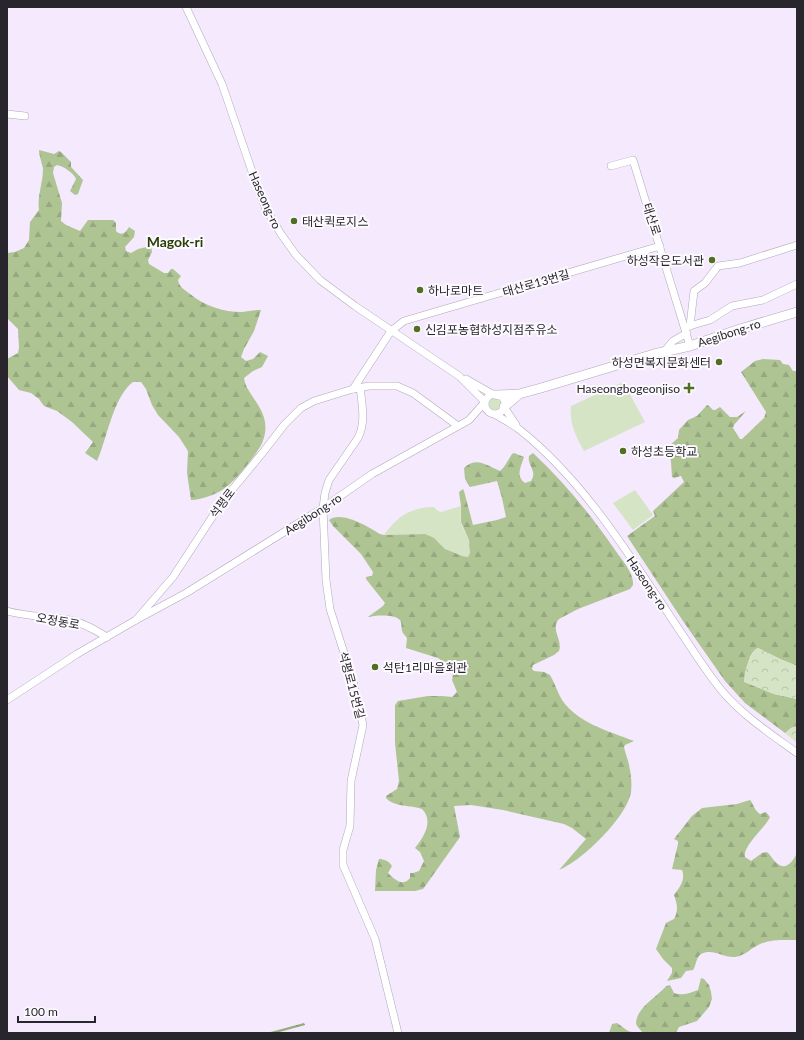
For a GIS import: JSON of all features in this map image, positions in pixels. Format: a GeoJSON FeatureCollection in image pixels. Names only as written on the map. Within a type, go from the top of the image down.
{"type":"FeatureCollection","features":[{"type":"Feature","properties":{"kind":"main road","name":"Aegibong-ro"},"geometry":{"type":"LineString","coordinates":[[496,395],[519,394],[664,352],[690,346],[797,312]]}},
{"type":"Feature","properties":{"kind":"main road"},"geometry":{"type":"LineString","coordinates":[[504,407],[519,394]]}},
{"type":"Feature","properties":{"kind":"street","name":"Haseong-ro"},"geometry":{"type":"LineString","coordinates":[[186,7],[222,84],[266,209],[296,255],[315,276],[355,306],[459,376],[485,402]]}},
{"type":"Feature","properties":{"kind":"street"},"geometry":{"type":"LineString","coordinates":[[7,114],[25,116]]}},
{"type":"Feature","properties":{"kind":"street","name":"태산로"},"geometry":{"type":"LineString","coordinates":[[611,166],[633,160],[687,329],[690,346]]}},
{"type":"Feature","properties":{"kind":"street","name":"태산로"},"geometry":{"type":"LineString","coordinates":[[687,329],[694,291],[705,283],[718,266],[740,263],[797,245]]}},
{"type":"Feature","properties":{"kind":"street","name":"태산로13번길"},"geometry":{"type":"LineString","coordinates":[[391,331],[404,321],[660,246]]}},
{"type":"Feature","properties":{"kind":"street"},"geometry":{"type":"LineString","coordinates":[[664,352],[673,341],[687,329],[710,320],[732,306],[769,298],[797,284]]}},
{"type":"Feature","properties":{"kind":"street"},"geometry":{"type":"LineString","coordinates":[[356,388],[391,331]]}},
{"type":"Feature","properties":{"kind":"street"},"geometry":{"type":"LineString","coordinates":[[459,376],[503,399],[504,407],[520,430]]}},
{"type":"Feature","properties":{"kind":"street","name":"석평로"},"geometry":{"type":"LineString","coordinates":[[7,700],[77,654],[136,620],[173,576],[222,502],[293,415],[302,408],[314,401],[356,388],[388,386],[404,389],[413,393],[458,426]]}},
{"type":"Feature","properties":{"kind":"street","name":"석평로15번길"},"geometry":{"type":"LineString","coordinates":[[356,388],[363,423],[362,431],[329,480],[323,508],[326,580],[330,609],[353,681],[363,725],[351,781],[350,826],[343,850],[343,865],[375,939],[398,1033]]}},
{"type":"Feature","properties":{"kind":"street"},"geometry":{"type":"LineString","coordinates":[[493,414],[486,409],[485,402],[488,397],[496,395]]}},
{"type":"Feature","properties":{"kind":"street","name":"Aegibong-ro"},"geometry":{"type":"LineString","coordinates":[[136,620],[186,593],[323,508],[372,474],[469,420],[485,402]]}},
{"type":"Feature","properties":{"kind":"street"},"geometry":{"type":"LineString","coordinates":[[469,420],[500,412],[504,407]]}},
{"type":"Feature","properties":{"kind":"street","name":"Haseong-ro"},"geometry":{"type":"LineString","coordinates":[[493,414],[520,430],[556,464],[588,500],[611,530],[723,692],[751,720],[797,753]]}},
{"type":"Feature","properties":{"kind":"street","name":"오정동로"},"geometry":{"type":"LineString","coordinates":[[7,611],[25,616],[70,620],[93,628],[107,637]]}},
{"type":"Feature","properties":{"kind":"green space"},"geometry":{"type":"Polygon","coordinates":[[[39,150],[54,154],[59,151],[61,152],[71,162],[71,167],[83,180],[78,194],[75,195],[70,191],[76,179],[75,177],[71,172],[62,167],[57,165],[54,167],[53,173],[62,203],[61,221],[66,225],[80,231],[88,220],[113,220],[116,223],[116,231],[120,234],[127,231],[129,227],[135,231],[134,237],[125,247],[126,251],[131,253],[138,249],[151,246],[152,252],[148,260],[149,264],[164,273],[168,273],[171,269],[173,269],[181,276],[178,280],[184,290],[202,302],[214,308],[228,311],[242,312],[261,310],[254,331],[241,357],[246,361],[253,359],[260,352],[268,356],[262,367],[253,371],[244,378],[248,389],[261,410],[265,422],[265,435],[256,454],[234,480],[222,490],[204,498],[191,500],[187,473],[188,451],[179,437],[158,415],[152,405],[146,389],[141,382],[133,382],[120,398],[115,408],[97,461],[85,453],[93,442],[72,422],[57,411],[44,406],[39,399],[31,393],[19,390],[7,376],[7,359],[18,353],[19,348],[18,329],[7,318],[7,253],[15,252],[24,248],[29,240],[30,222],[39,210],[43,169],[39,150]]]}},
{"type":"Feature","properties":{"kind":"green space"},"geometry":{"type":"Polygon","coordinates":[[[763,359],[780,360],[783,364],[789,365],[793,371],[797,371],[797,666],[758,648],[754,650],[750,658],[745,682],[774,694],[797,699],[797,726],[791,728],[785,733],[745,703],[725,681],[627,536],[655,516],[653,511],[684,482],[681,476],[674,478],[672,477],[669,446],[678,438],[679,430],[688,420],[697,416],[707,405],[713,410],[720,407],[730,417],[737,417],[746,411],[733,428],[740,439],[742,439],[764,418],[766,412],[741,372],[755,361],[763,359]]]}},
{"type":"Feature","properties":{"kind":"green space"},"geometry":{"type":"Polygon","coordinates":[[[623,382],[645,422],[584,451],[572,424],[571,406],[623,382]]]}},
{"type":"Feature","properties":{"kind":"green space"},"geometry":{"type":"Polygon","coordinates":[[[493,398],[497,398],[501,404],[497,410],[493,410],[489,406],[489,402],[493,398]]]}},
{"type":"Feature","properties":{"kind":"green space"},"geometry":{"type":"Polygon","coordinates":[[[514,453],[524,457],[519,474],[525,483],[531,481],[533,477],[533,471],[529,463],[529,456],[533,453],[556,475],[596,524],[624,562],[632,576],[633,585],[630,589],[578,609],[559,619],[556,631],[560,647],[559,651],[533,665],[532,669],[534,671],[544,672],[550,675],[562,700],[576,715],[604,730],[634,741],[625,745],[624,747],[629,763],[631,782],[631,792],[628,802],[613,825],[591,848],[569,865],[559,870],[586,839],[572,828],[564,824],[503,810],[471,805],[454,806],[460,837],[423,889],[415,891],[375,891],[376,870],[379,859],[385,860],[392,866],[388,873],[399,882],[407,881],[410,878],[410,873],[419,871],[424,861],[420,852],[415,848],[422,839],[426,829],[426,814],[422,809],[393,803],[386,798],[386,796],[397,789],[399,781],[395,743],[395,705],[398,701],[428,696],[452,697],[457,692],[452,680],[453,673],[451,667],[438,658],[406,648],[407,638],[402,632],[401,622],[398,618],[380,615],[368,617],[385,603],[366,579],[366,577],[372,576],[373,572],[361,554],[329,520],[334,517],[348,518],[384,535],[425,534],[434,538],[445,549],[468,557],[470,553],[469,540],[461,522],[459,492],[463,489],[473,525],[506,517],[497,481],[470,487],[465,479],[464,468],[469,464],[478,462],[500,471],[514,453]]]}},
{"type":"Feature","properties":{"kind":"green space"},"geometry":{"type":"Polygon","coordinates":[[[635,490],[653,515],[633,530],[613,503],[635,490]]]}},
{"type":"Feature","properties":{"kind":"green space"},"geometry":{"type":"Polygon","coordinates":[[[461,506],[461,523],[471,548],[468,557],[445,549],[438,542],[425,534],[384,535],[399,518],[411,511],[425,507],[434,507],[441,512],[461,506]]]}},
{"type":"Feature","properties":{"kind":"green space"},"geometry":{"type":"Polygon","coordinates":[[[758,648],[797,666],[797,699],[774,694],[744,682],[746,669],[752,654],[758,648]]]}},
{"type":"Feature","properties":{"kind":"green space"},"geometry":{"type":"Polygon","coordinates":[[[797,726],[797,743],[785,733],[791,728],[797,726]]]}},
{"type":"Feature","properties":{"kind":"green space"},"geometry":{"type":"Polygon","coordinates":[[[750,800],[760,814],[766,812],[770,817],[747,848],[745,857],[751,861],[762,853],[767,852],[776,863],[784,866],[789,864],[794,859],[797,853],[797,940],[764,942],[742,955],[735,957],[705,952],[699,955],[693,970],[686,971],[681,978],[667,981],[672,973],[672,968],[656,949],[666,923],[674,919],[676,916],[677,907],[674,895],[681,884],[683,877],[682,870],[672,869],[678,844],[678,841],[674,839],[692,816],[702,808],[737,804],[750,800]]]}},
{"type":"Feature","properties":{"kind":"green space"},"geometry":{"type":"Polygon","coordinates":[[[701,978],[704,979],[709,985],[712,999],[709,1007],[697,1021],[679,1027],[676,1033],[643,1033],[637,1026],[637,1018],[642,1009],[666,987],[670,985],[674,993],[677,994],[689,993],[698,990],[701,978]]]}},
{"type":"Feature","properties":{"kind":"green space"},"geometry":{"type":"Polygon","coordinates":[[[617,1023],[628,1031],[635,1033],[609,1033],[612,1024],[617,1023]]]}},
{"type":"Feature","properties":{"kind":"water"},"geometry":{"type":"Polygon","coordinates":[[[304,1023],[305,1025],[276,1033],[267,1033],[304,1023]]]}},
{"type":"Feature","properties":{"kind":"place","name":"태산퀵로지스"},"geometry":{"type":"Point","coordinates":[294,221]}},
{"type":"Feature","properties":{"kind":"place","name":"하성작은도서관"},"geometry":{"type":"Point","coordinates":[712,260]}},
{"type":"Feature","properties":{"kind":"place","name":"하나로마트"},"geometry":{"type":"Point","coordinates":[420,290]}},
{"type":"Feature","properties":{"kind":"place","name":"신김포농협하성지점주유소"},"geometry":{"type":"Point","coordinates":[417,329]}},
{"type":"Feature","properties":{"kind":"place","name":"하성면복지문화센터"},"geometry":{"type":"Point","coordinates":[719,362]}},
{"type":"Feature","properties":{"kind":"place","name":"Haseongbogeonjiso"},"geometry":{"type":"Point","coordinates":[689,388]}},
{"type":"Feature","properties":{"kind":"place","name":"하성초등학교"},"geometry":{"type":"Point","coordinates":[623,451]}},
{"type":"Feature","properties":{"kind":"place","name":"석탄1리마을회관"},"geometry":{"type":"Point","coordinates":[375,667]}},
{"type":"Feature","properties":{"kind":"district","name":"Magok-ri"},"geometry":{"type":"Point","coordinates":[175,241]}}]}
